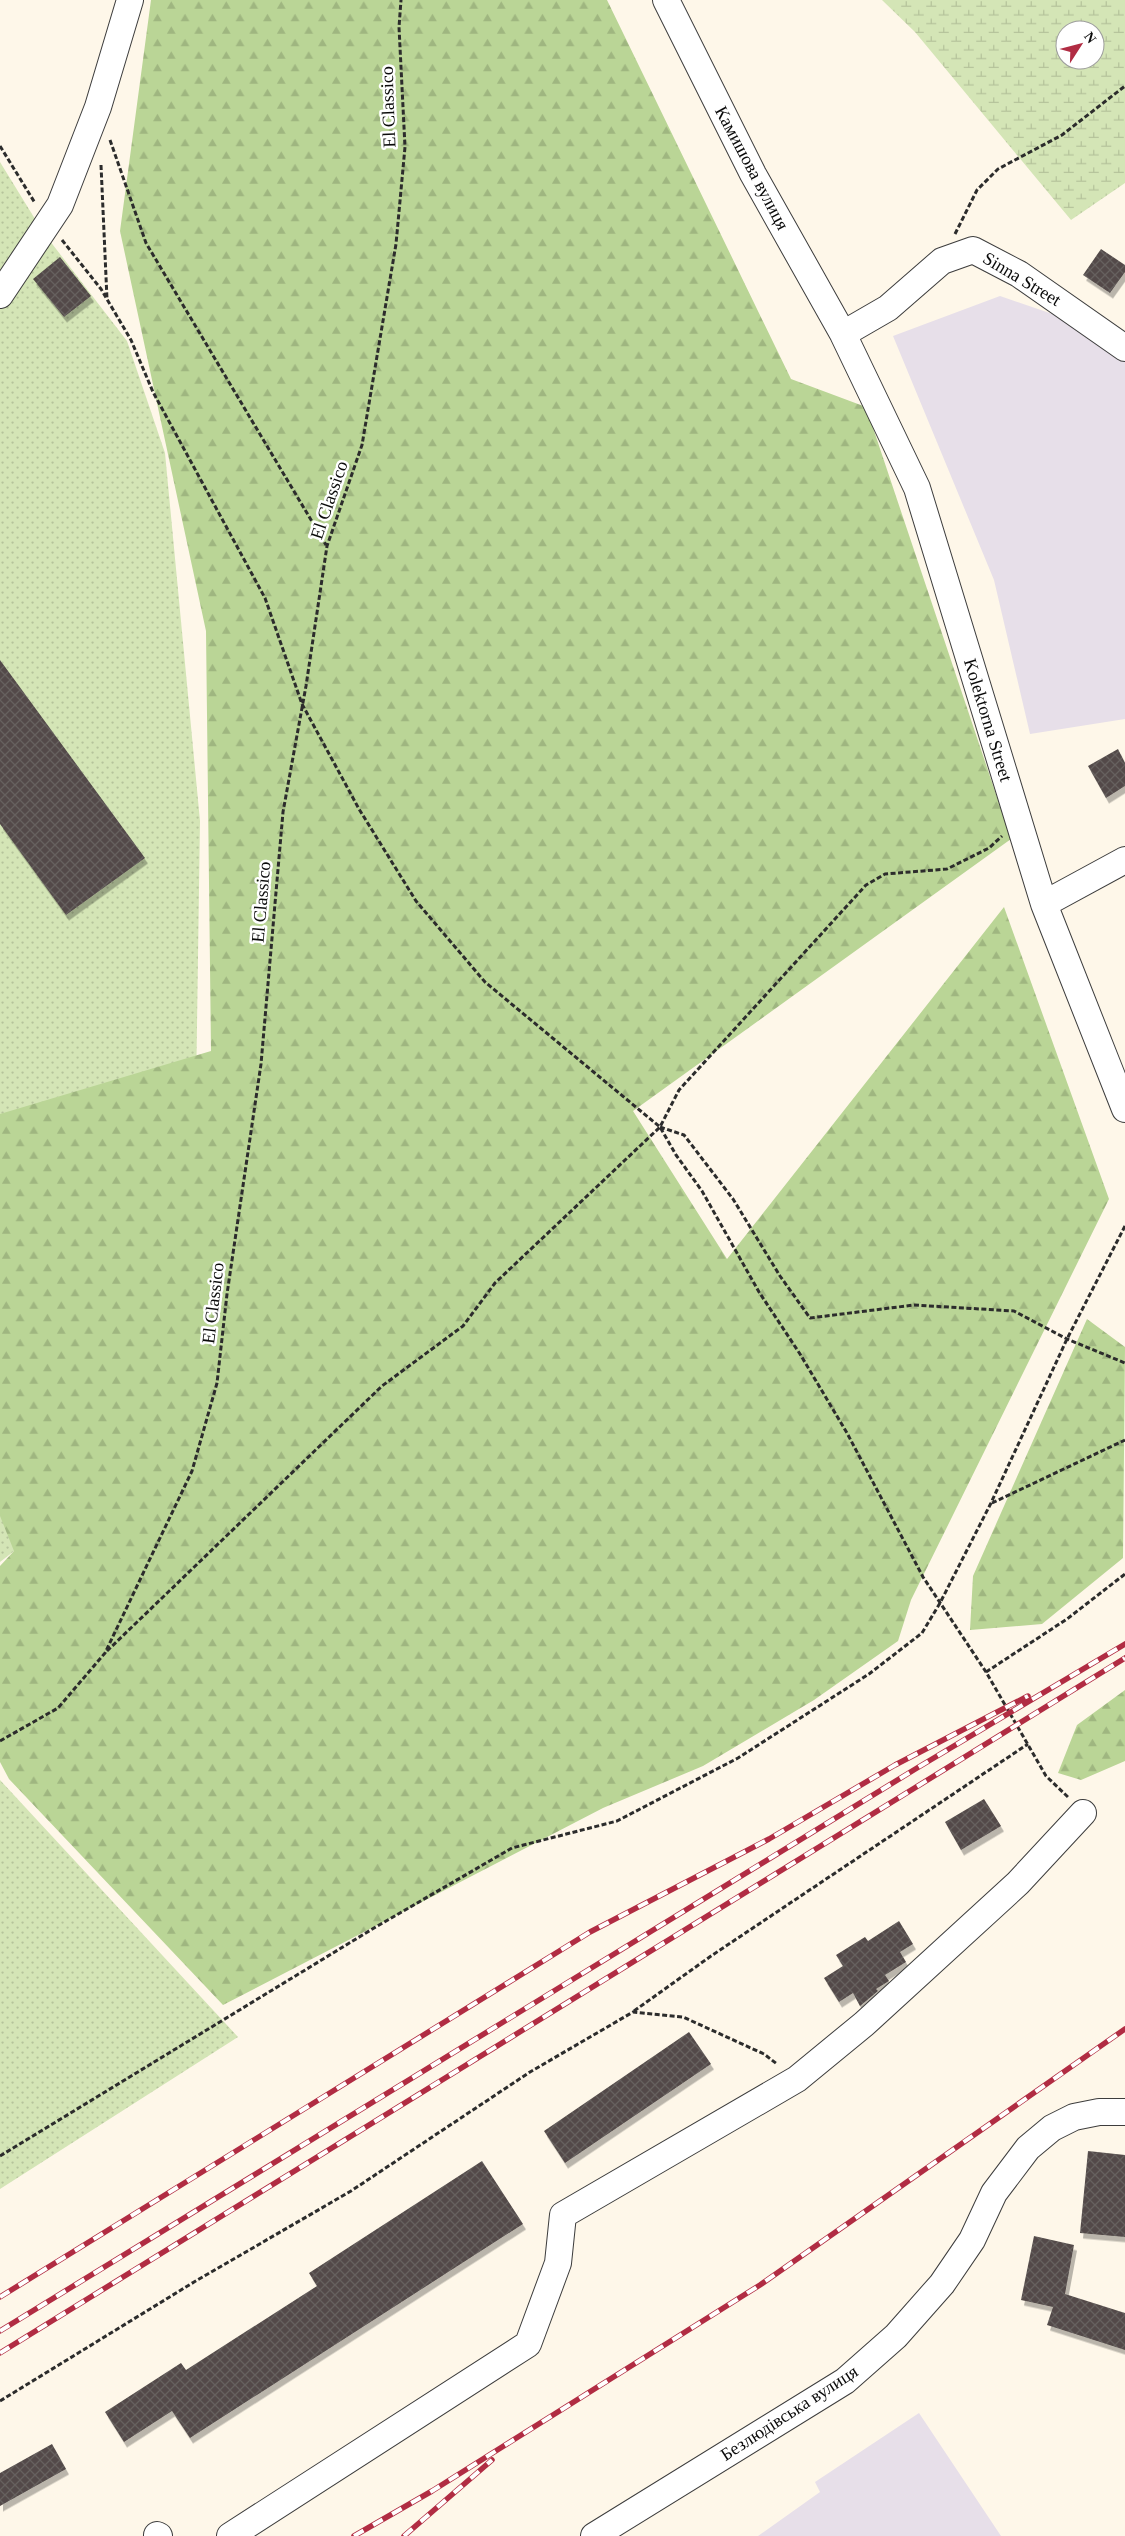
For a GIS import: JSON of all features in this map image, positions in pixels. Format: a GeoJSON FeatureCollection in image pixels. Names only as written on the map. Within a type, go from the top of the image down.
{"type":"FeatureCollection","features":[{"type":"Feature","properties":{"kind":"street"},"geometry":{"type":"LineString","coordinates":[[0,295],[60,205],[98,107],[130,0]]}},
{"type":"Feature","properties":{"kind":"street","name":"Камишова вулиця"},"geometry":{"type":"LineString","coordinates":[[666,0],[753,174],[842,334]]}},
{"type":"Feature","properties":{"kind":"street","name":"Sinna Street"},"geometry":{"type":"LineString","coordinates":[[842,334],[888,308],[942,261],[973,250],[1019,274],[1125,348]]}},
{"type":"Feature","properties":{"kind":"street","name":"Kolektorna Street"},"geometry":{"type":"LineString","coordinates":[[842,334],[917,488],[1044,904],[1125,1109]]}},
{"type":"Feature","properties":{"kind":"street"},"geometry":{"type":"LineString","coordinates":[[1044,904],[1125,860]]}},
{"type":"Feature","properties":{"kind":"street"},"geometry":{"type":"LineString","coordinates":[[230,2536],[528,2344],[558,2263],[563,2215],[797,2079],[864,2024],[1018,1884],[1083,1813]]}},
{"type":"Feature","properties":{"kind":"street","name":"Безлюдівська вулиця"},"geometry":{"type":"LineString","coordinates":[[594,2536],[845,2381],[896,2336],[942,2284],[972,2240],[994,2193],[1028,2148],[1052,2128],[1074,2117],[1099,2112],[1125,2112]]}},
{"type":"Feature","properties":{"kind":"path","name":"El Classico"},"geometry":{"type":"LineString","coordinates":[[0,1741],[58,1708],[104,1654],[192,1471],[217,1383],[227,1294],[261,1064],[283,812],[327,546],[362,445],[396,244],[405,147],[399,27],[402,0]]}},
{"type":"Feature","properties":{"kind":"path"},"geometry":{"type":"LineString","coordinates":[[942,261],[977,190],[998,169],[1062,135],[1125,86]]}},
{"type":"Feature","properties":{"kind":"path"},"geometry":{"type":"LineString","coordinates":[[98,107],[146,243],[327,546]]}},
{"type":"Feature","properties":{"kind":"path"},"geometry":{"type":"LineString","coordinates":[[0,146],[49,222],[107,299],[131,340],[153,392],[265,598],[302,704],[358,809],[416,901],[484,982],[660,1127],[676,1155],[702,1191],[759,1292],[843,1425],[924,1577],[986,1672],[1046,1776],[1083,1813]]}},
{"type":"Feature","properties":{"kind":"path"},"geometry":{"type":"LineString","coordinates":[[100,155],[107,299]]}},
{"type":"Feature","properties":{"kind":"path"},"geometry":{"type":"LineString","coordinates":[[104,1654],[382,1386],[463,1326],[495,1283],[660,1127],[679,1090],[866,885],[885,874],[947,869],[990,848],[1018,820]]}},
{"type":"Feature","properties":{"kind":"path"},"geometry":{"type":"LineString","coordinates":[[660,1127],[684,1135],[733,1199],[780,1276],[810,1318],[914,1305],[956,1306],[1014,1311],[1067,1339],[1125,1363]]}},
{"type":"Feature","properties":{"kind":"path"},"geometry":{"type":"LineString","coordinates":[[0,2156],[374,1928],[512,1848],[617,1821],[738,1758],[869,1674],[922,1633],[940,1603],[991,1503],[1067,1339],[1125,1226]]}},
{"type":"Feature","properties":{"kind":"path"},"geometry":{"type":"LineString","coordinates":[[991,1503],[1125,1440]]}},
{"type":"Feature","properties":{"kind":"path"},"geometry":{"type":"LineString","coordinates":[[986,1672],[1067,1619],[1125,1574]]}},
{"type":"Feature","properties":{"kind":"path"},"geometry":{"type":"LineString","coordinates":[[0,2401],[194,2282],[351,2191],[530,2072],[633,2012],[711,1956],[1028,1744]]}},
{"type":"Feature","properties":{"kind":"path"},"geometry":{"type":"LineString","coordinates":[[633,2012],[683,2017],[764,2054],[797,2079]]}},
{"type":"Feature","properties":{"kind":"shaded area"},"geometry":{"type":"Polygon","coordinates":[[[1000,296],[1070,320],[1125,361],[1125,719],[1030,734],[994,580],[893,336],[1000,296]]]}},
{"type":"Feature","properties":{"kind":"shaded area"},"geometry":{"type":"Polygon","coordinates":[[[919,2413],[1001,2536],[758,2536],[820,2492],[815,2482],[919,2413]]]}},
{"type":"Feature","properties":{"kind":"green space"},"geometry":{"type":"Polygon","coordinates":[[[151,0],[607,0],[791,379],[866,407],[1011,839],[633,1111],[727,1259],[1004,907],[1109,1199],[911,1600],[898,1641],[814,1700],[703,1766],[603,1808],[223,2005],[9,1779],[0,1762],[0,1566],[14,1551],[0,1516],[0,1114],[211,1051],[206,631],[120,231],[151,0]]]}},
{"type":"Feature","properties":{"kind":"green space"},"geometry":{"type":"Polygon","coordinates":[[[882,0],[1125,0],[1125,183],[1071,220],[915,32],[882,0]]]}},
{"type":"Feature","properties":{"kind":"green space"},"geometry":{"type":"Polygon","coordinates":[[[0,162],[43,232],[127,341],[165,453],[200,821],[194,1229],[155,1442],[0,1562],[0,162]]]}},
{"type":"Feature","properties":{"kind":"green space"},"geometry":{"type":"Polygon","coordinates":[[[1087,1319],[1125,1347],[1123,1558],[1042,1624],[970,1630],[973,1576],[1087,1319]]]}},
{"type":"Feature","properties":{"kind":"green space"},"geometry":{"type":"Polygon","coordinates":[[[1125,1690],[1125,1761],[1081,1780],[1058,1773],[1077,1725],[1125,1690]]]}},
{"type":"Feature","properties":{"kind":"green space"},"geometry":{"type":"Polygon","coordinates":[[[0,1780],[238,2037],[0,2189],[0,1780]]]}},
{"type":"Feature","properties":{"kind":"building"},"geometry":{"type":"Polygon","coordinates":[[[1101,249],[1125,265],[1125,272],[1110,293],[1083,275],[1101,249]]]}},
{"type":"Feature","properties":{"kind":"building"},"geometry":{"type":"Polygon","coordinates":[[[60,257],[91,296],[64,317],[33,279],[60,257]]]}},
{"type":"Feature","properties":{"kind":"building"},"geometry":{"type":"Polygon","coordinates":[[[0,660],[145,858],[66,915],[0,824],[0,660]]]}},
{"type":"Feature","properties":{"kind":"building"},"geometry":{"type":"Polygon","coordinates":[[[1118,749],[1125,763],[1125,786],[1106,798],[1088,766],[1118,749]]]}},
{"type":"Feature","properties":{"kind":"building"},"geometry":{"type":"Polygon","coordinates":[[[984,1799],[1001,1826],[961,1850],[945,1822],[984,1799]]]}},
{"type":"Feature","properties":{"kind":"building"},"geometry":{"type":"Polygon","coordinates":[[[899,1921],[913,1944],[900,1952],[906,1962],[885,1975],[889,1981],[876,1989],[878,1991],[860,2006],[853,1993],[839,2002],[824,1978],[843,1966],[836,1955],[865,1937],[868,1941],[899,1921]]]}},
{"type":"Feature","properties":{"kind":"building"},"geometry":{"type":"Polygon","coordinates":[[[689,2032],[711,2064],[565,2163],[544,2131],[689,2032]]]}},
{"type":"Feature","properties":{"kind":"building"},"geometry":{"type":"Polygon","coordinates":[[[1088,2151],[1125,2155],[1125,2237],[1080,2233],[1088,2151]]]}},
{"type":"Feature","properties":{"kind":"building"},"geometry":{"type":"Polygon","coordinates":[[[482,2161],[523,2224],[190,2438],[172,2411],[124,2442],[105,2412],[181,2363],[186,2370],[317,2286],[309,2273],[482,2161]]]}},
{"type":"Feature","properties":{"kind":"building"},"geometry":{"type":"Polygon","coordinates":[[[1034,2236],[1074,2245],[1065,2294],[1125,2313],[1125,2350],[1047,2325],[1053,2307],[1021,2300],[1034,2236]]]}},
{"type":"Feature","properties":{"kind":"building"},"geometry":{"type":"Polygon","coordinates":[[[52,2444],[66,2469],[0,2506],[0,2473],[52,2444]]]}},
{"type":"Feature","properties":{"kind":"railway"},"geometry":{"type":"LineString","coordinates":[[0,2331],[917,1768],[1125,1644]]}},
{"type":"Feature","properties":{"kind":"railway"},"geometry":{"type":"LineString","coordinates":[[0,2353],[1125,1658]]}},
{"type":"Feature","properties":{"kind":"railway"},"geometry":{"type":"LineString","coordinates":[[0,2297],[590,1932],[769,1839],[895,1765],[1028,1696]]}},
{"type":"Feature","properties":{"kind":"railway"},"geometry":{"type":"LineString","coordinates":[[354,2536],[432,2491],[760,2285],[1125,2029]]}},
{"type":"Feature","properties":{"kind":"railway"},"geometry":{"type":"LineString","coordinates":[[404,2536],[492,2460]]}}]}
